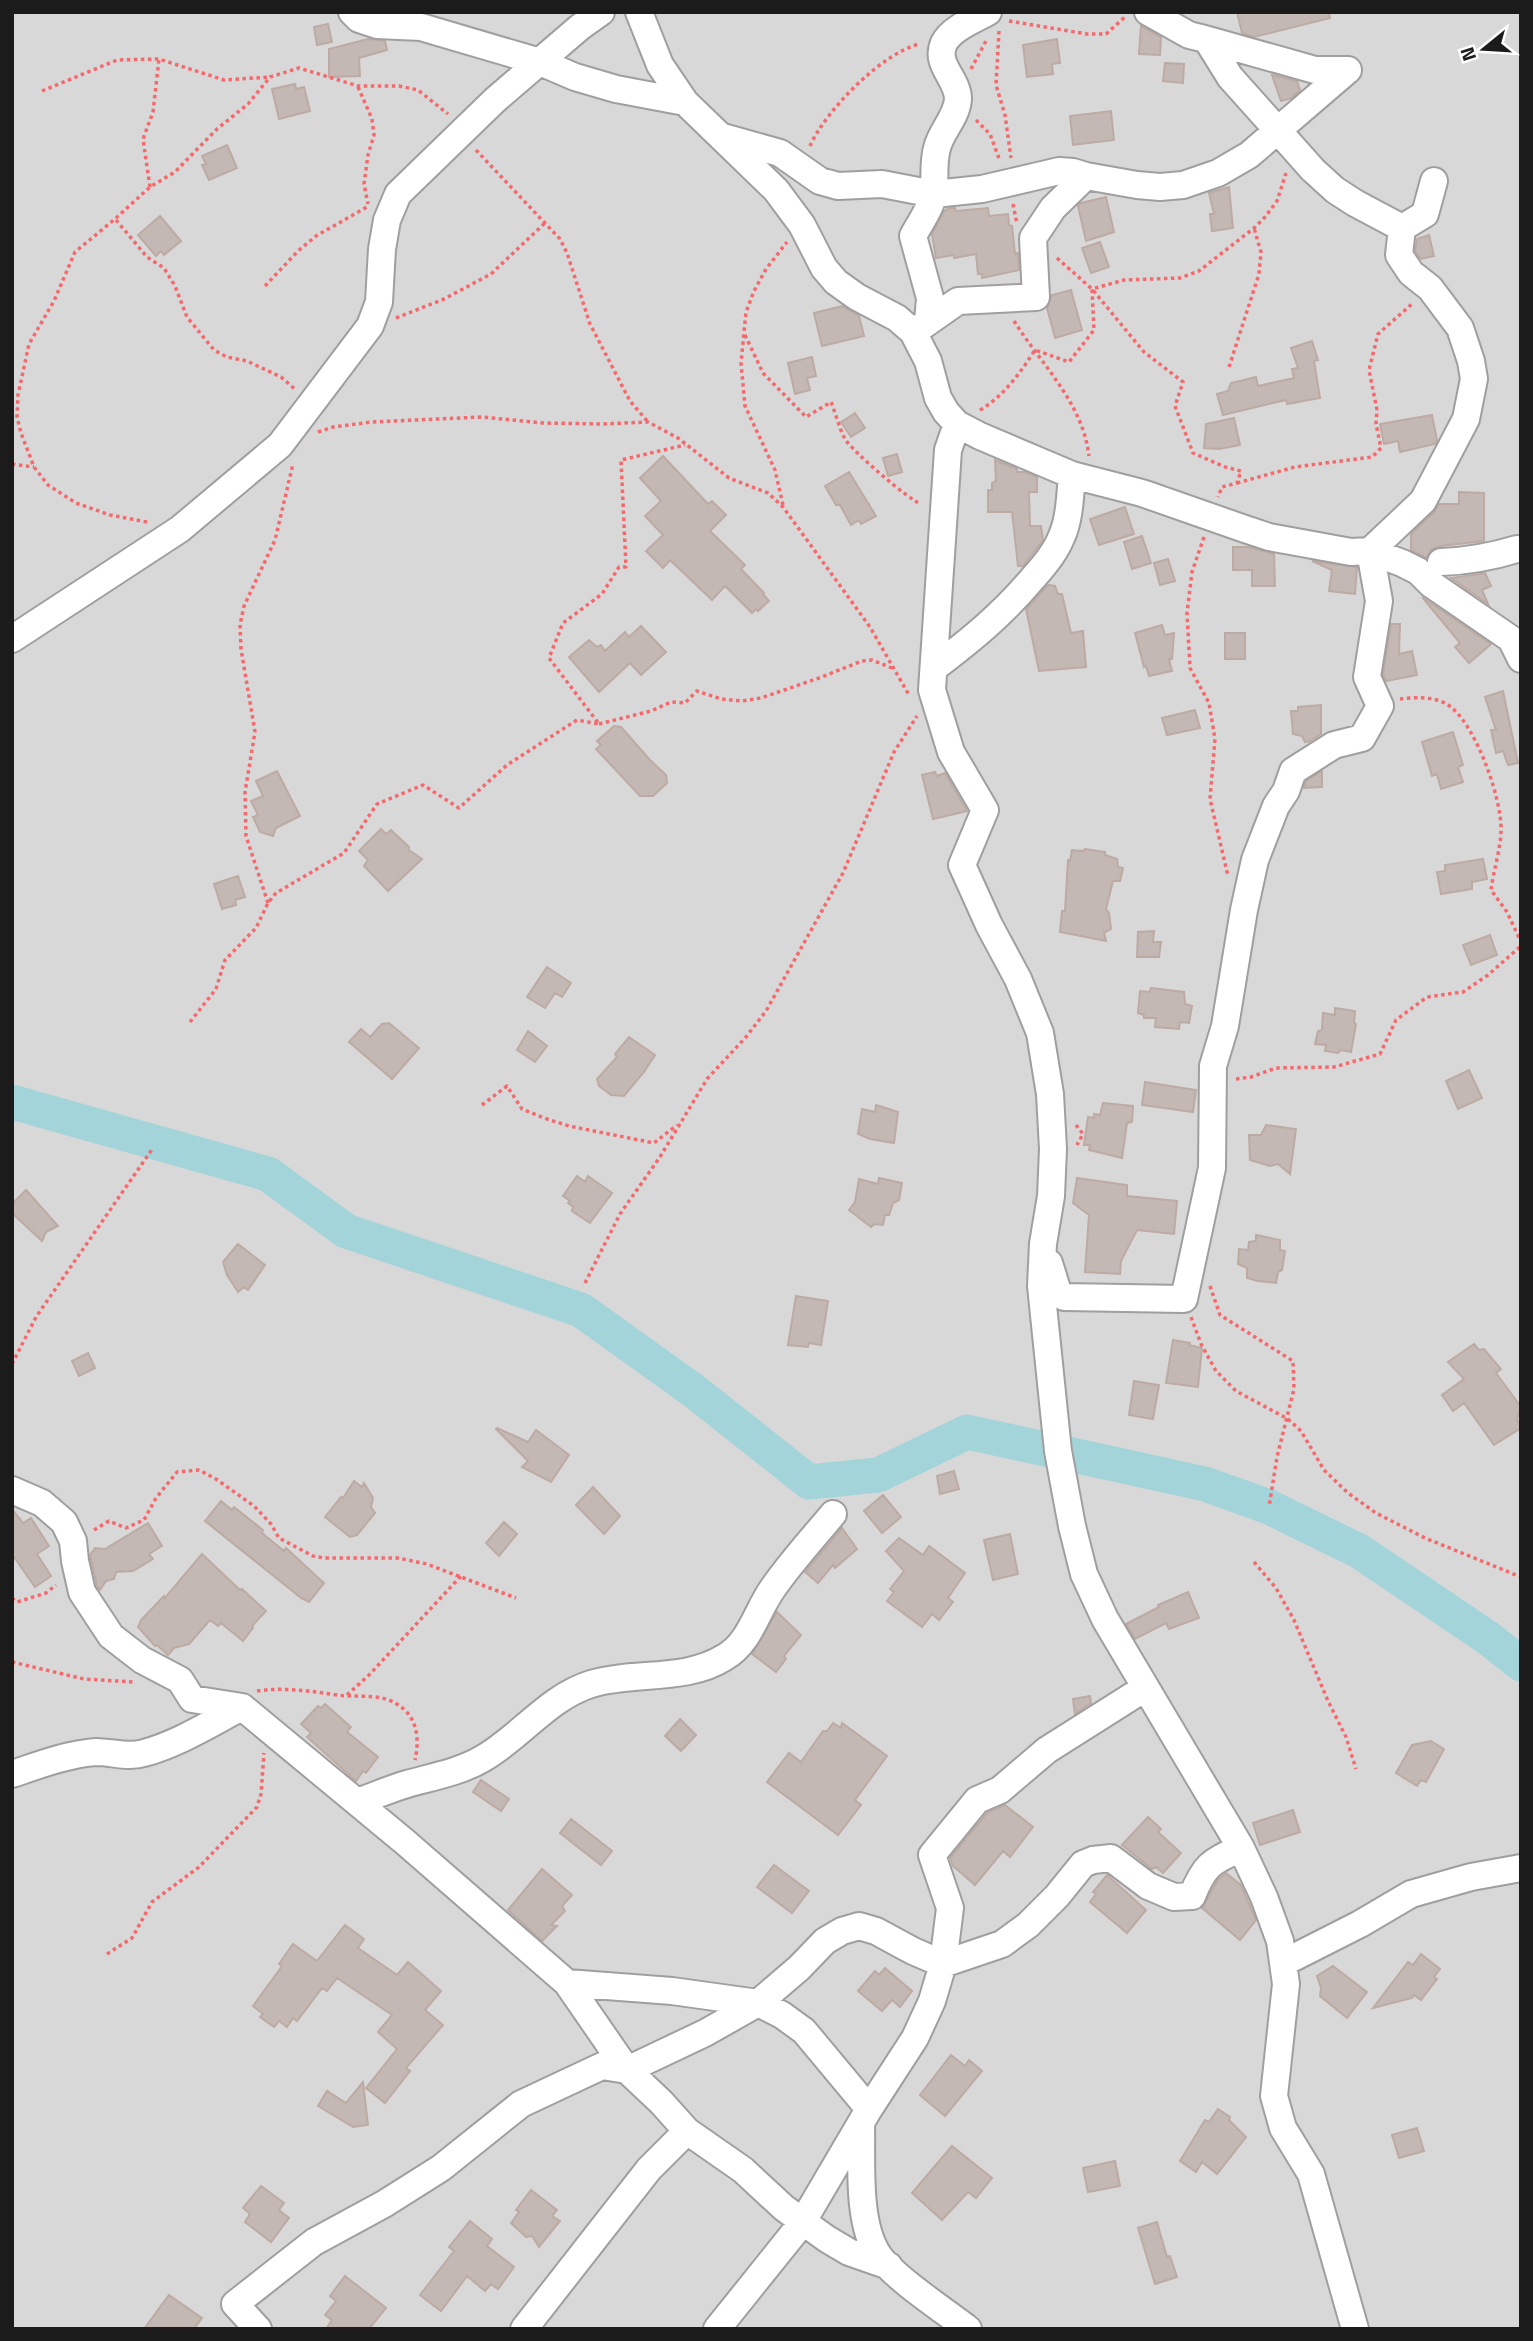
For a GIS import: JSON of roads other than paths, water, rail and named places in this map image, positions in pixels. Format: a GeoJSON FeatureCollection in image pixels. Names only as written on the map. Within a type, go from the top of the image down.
{"type":"FeatureCollection","features":[{"type":"Feature","properties":{"kind":"street"},"geometry":{"type":"LineString","coordinates":[[352,12],[359,19],[377,25],[421,27],[540,62],[575,77],[616,89],[685,102]]}},
{"type":"Feature","properties":{"kind":"street"},"geometry":{"type":"LineString","coordinates":[[639,12],[660,65],[685,102],[776,190],[802,225],[824,268],[836,282],[897,318],[920,327]]}},
{"type":"Feature","properties":{"kind":"street"},"geometry":{"type":"LineString","coordinates":[[717,135],[780,153],[820,181],[838,186],[882,184],[934,194],[982,189],[1059,171],[1137,185],[1183,185],[1217,173],[1284,139],[1349,70],[1315,70],[1189,35],[1148,12]]}},
{"type":"Feature","properties":{"kind":"street"},"geometry":{"type":"LineString","coordinates":[[12,639],[180,529],[288,448],[312,402],[370,326],[379,302],[382,248],[387,219],[398,194],[463,131],[598,13]]}},
{"type":"Feature","properties":{"kind":"street"},"geometry":{"type":"LineString","coordinates":[[988,25],[948,36],[943,46],[943,65],[956,101],[937,148],[934,194],[913,236],[930,298],[920,327],[938,398],[946,412],[957,424],[1033,460],[1082,478],[1142,493],[1269,537],[1351,552],[1370,551],[1402,563],[1418,571],[1431,584],[1511,639],[1521,659]]}},
{"type":"Feature","properties":{"kind":"street"},"geometry":{"type":"LineString","coordinates":[[1207,40],[1230,76],[1284,139],[1335,190],[1402,229]]}},
{"type":"Feature","properties":{"kind":"street"},"geometry":{"type":"LineString","coordinates":[[920,327],[958,301],[1036,297],[1033,238],[1053,208],[1086,176]]}},
{"type":"Feature","properties":{"kind":"street"},"geometry":{"type":"LineString","coordinates":[[1402,229],[1425,214],[1434,181]]}},
{"type":"Feature","properties":{"kind":"street"},"geometry":{"type":"LineString","coordinates":[[1370,551],[1423,502],[1466,419],[1474,379],[1467,343],[1460,328],[1430,288],[1411,273],[1399,255],[1402,229]]}},
{"type":"Feature","properties":{"kind":"street"},"geometry":{"type":"LineString","coordinates":[[957,424],[947,450],[926,686],[951,752],[985,810],[962,865],[989,925],[1018,979],[1040,1033],[1050,1094],[1053,1149],[1051,1196],[1042,1244],[1041,1286],[1058,1451],[1072,1526],[1084,1574],[1104,1619],[1241,1848],[1280,1941],[1286,1984],[1274,2096],[1283,2128],[1311,2174],[1355,2329]]}},
{"type":"Feature","properties":{"kind":"street"},"geometry":{"type":"LineString","coordinates":[[926,686],[1022,591],[1049,559],[1062,538],[1082,478]]}},
{"type":"Feature","properties":{"kind":"street"},"geometry":{"type":"LineString","coordinates":[[1441,562],[1489,558],[1517,549]]}},
{"type":"Feature","properties":{"kind":"street"},"geometry":{"type":"LineString","coordinates":[[1042,1244],[1058,1292],[1064,1297],[1184,1299],[1212,1168],[1213,1066],[1225,1026],[1255,860],[1293,771],[1334,745],[1362,738],[1380,706],[1367,677],[1379,601],[1370,551]]}},
{"type":"Feature","properties":{"kind":"street"},"geometry":{"type":"LineString","coordinates":[[12,1490],[42,1503],[64,1522],[74,1551],[82,1592],[111,1636],[142,1660],[180,1680],[192,1699],[249,1699]]}},
{"type":"Feature","properties":{"kind":"street"},"geometry":{"type":"LineString","coordinates":[[357,1802],[479,1761],[504,1746],[561,1698],[590,1685],[622,1678],[669,1674],[706,1666],[725,1658],[739,1647],[771,1590],[833,1514]]}},
{"type":"Feature","properties":{"kind":"street"},"geometry":{"type":"LineString","coordinates":[[717,2329],[802,2223],[915,2038],[932,2001],[943,1964],[950,1908],[933,1854],[976,1800],[1000,1790],[1047,1750],[1145,1688]]}},
{"type":"Feature","properties":{"kind":"street"},"geometry":{"type":"LineString","coordinates":[[249,1699],[266,1727],[567,1983],[627,2070],[661,2102],[687,2132],[743,2170],[802,2223],[849,2252],[889,2266]]}},
{"type":"Feature","properties":{"kind":"street"},"geometry":{"type":"LineString","coordinates":[[12,1774],[82,1754],[144,1753],[189,1735],[249,1699]]}},
{"type":"Feature","properties":{"kind":"street"},"geometry":{"type":"LineString","coordinates":[[258,2329],[235,2304],[314,2242],[384,2204],[441,2168],[521,2104],[602,2066],[627,2070],[705,2033],[758,2003],[799,1968],[825,1941],[842,1931],[859,1926],[876,1931],[943,1964],[1002,1944],[1028,1925],[1057,1896],[1083,1864],[1093,1860],[1111,1858],[1148,1886],[1174,1897],[1192,1896],[1210,1862],[1241,1848]]}},
{"type":"Feature","properties":{"kind":"street"},"geometry":{"type":"LineString","coordinates":[[1283,1963],[1360,1924],[1411,1894],[1471,1877],[1521,1868]]}},
{"type":"Feature","properties":{"kind":"street"},"geometry":{"type":"LineString","coordinates":[[567,1983],[673,1991],[758,2003],[782,2015],[804,2031],[865,2117],[863,2203],[868,2230],[877,2253],[889,2266],[968,2329]]}},
{"type":"Feature","properties":{"kind":"street"},"geometry":{"type":"LineString","coordinates":[[524,2329],[649,2169],[687,2132]]}},
{"type":"Feature","properties":{"kind":"waterway"},"geometry":{"type":"LineString","coordinates":[[12,1102],[268,1174],[346,1231],[581,1310],[694,1391],[809,1482],[878,1475],[967,1432],[1205,1484],[1269,1507],[1359,1551],[1488,1638],[1521,1664]]}}]}
